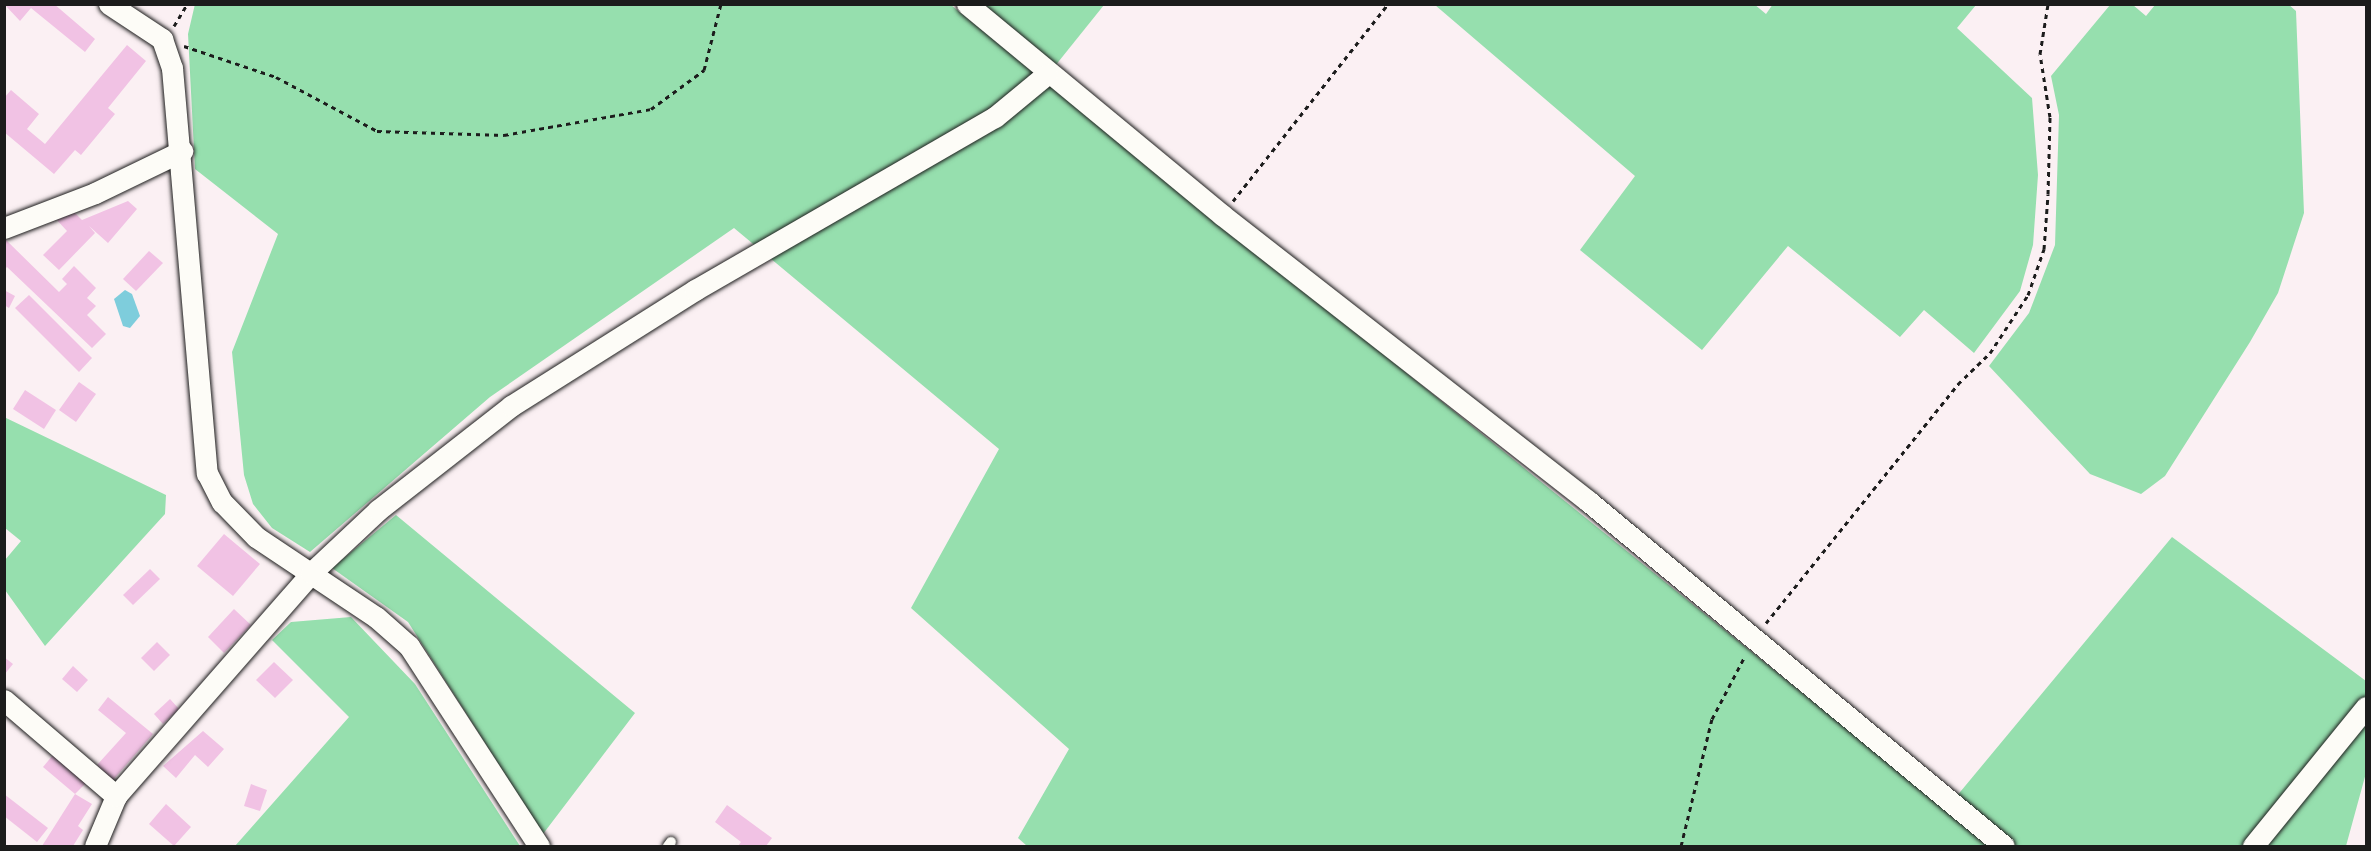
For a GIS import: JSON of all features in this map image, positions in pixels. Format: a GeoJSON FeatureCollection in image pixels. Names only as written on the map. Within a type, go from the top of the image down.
{"type":"FeatureCollection","features":[{"type":"Feature","properties":{"kind":"street"},"geometry":{"type":"LineString","coordinates":[[109,4],[162,39],[172,68],[182,151],[207,473],[222,502],[256,537],[311,573],[409,646],[539,846]]}},
{"type":"Feature","properties":{"kind":"street"},"geometry":{"type":"LineString","coordinates":[[967,4],[1047,74],[1222,215],[1588,501],[2004,846]]}},
{"type":"Feature","properties":{"kind":"street"},"geometry":{"type":"LineString","coordinates":[[95,846],[116,796],[311,573],[378,510],[511,406],[695,290],[995,117],[1047,74]]}},
{"type":"Feature","properties":{"kind":"street"},"geometry":{"type":"LineString","coordinates":[[4,228],[95,193],[182,151]]}},
{"type":"Feature","properties":{"kind":"street"},"geometry":{"type":"LineString","coordinates":[[4,700],[116,796]]}},
{"type":"Feature","properties":{"kind":"street"},"geometry":{"type":"LineString","coordinates":[[2253,846],[2367,707]]}},
{"type":"Feature","properties":{"kind":"path"},"geometry":{"type":"LineString","coordinates":[[187,4],[162,39],[276,77],[377,131],[504,135],[651,109],[704,70],[721,4]]}},
{"type":"Feature","properties":{"kind":"path"},"geometry":{"type":"LineString","coordinates":[[1222,215],[1388,4]]}},
{"type":"Feature","properties":{"kind":"path"},"geometry":{"type":"LineString","coordinates":[[1681,846],[1712,719],[1754,639],[1958,384],[1990,352],[2028,295],[2044,249],[2047,216],[2050,117],[2040,54],[2048,4]]}},
{"type":"Feature","properties":{"kind":"green space"},"geometry":{"type":"Polygon","coordinates":[[[195,4],[951,5],[1946,809],[2172,537],[2366,681],[2366,773],[2346,846],[1027,846],[1018,838],[1069,749],[911,608],[999,449],[734,228],[490,397],[310,552],[272,528],[253,504],[244,475],[232,352],[278,234],[195,169],[188,34],[195,4]]]}},
{"type":"Feature","properties":{"kind":"green space"},"geometry":{"type":"Polygon","coordinates":[[[1754,4],[1766,14],[1773,4],[1976,5],[1957,28],[2032,98],[2038,175],[2033,245],[2020,291],[1974,353],[1924,310],[1900,337],[1788,246],[1702,350],[1580,250],[1635,176],[1435,5],[1754,4]]]}},
{"type":"Feature","properties":{"kind":"green space"},"geometry":{"type":"Polygon","coordinates":[[[2288,4],[2296,11],[2304,213],[2278,293],[2250,342],[2165,476],[2141,494],[2090,474],[1989,366],[2029,313],[2055,245],[2059,115],[2051,76],[2110,5],[2133,5],[2146,16],[2155,5],[2288,4]]]}},
{"type":"Feature","properties":{"kind":"green space"},"geometry":{"type":"Polygon","coordinates":[[[985,5],[1104,5],[1055,66],[985,5]]]}},
{"type":"Feature","properties":{"kind":"green space"},"geometry":{"type":"Polygon","coordinates":[[[4,417],[166,495],[165,514],[45,646],[5,590],[5,560],[21,541],[5,528],[4,417]]]}},
{"type":"Feature","properties":{"kind":"green space"},"geometry":{"type":"Polygon","coordinates":[[[396,515],[635,713],[543,834],[408,622],[332,568],[396,515]]]}},
{"type":"Feature","properties":{"kind":"green space"},"geometry":{"type":"Polygon","coordinates":[[[351,617],[415,684],[520,846],[235,846],[349,717],[272,640],[291,622],[351,617]]]}},
{"type":"Feature","properties":{"kind":"water"},"geometry":{"type":"Polygon","coordinates":[[[125,290],[132,294],[140,316],[130,328],[123,326],[114,299],[125,290]]]}},
{"type":"Feature","properties":{"kind":"building"},"geometry":{"type":"Polygon","coordinates":[[[4,4],[54,4],[95,39],[85,52],[31,8],[20,21],[4,4]]]}},
{"type":"Feature","properties":{"kind":"building"},"geometry":{"type":"Polygon","coordinates":[[[127,45],[146,61],[108,108],[115,114],[81,155],[75,150],[54,174],[4,132],[4,98],[11,90],[39,114],[27,129],[45,144],[127,45]]]}},
{"type":"Feature","properties":{"kind":"building"},"geometry":{"type":"Polygon","coordinates":[[[128,201],[137,209],[108,243],[89,226],[95,233],[59,270],[43,255],[67,231],[55,218],[73,211],[82,220],[128,201]]]}},
{"type":"Feature","properties":{"kind":"building"},"geometry":{"type":"Polygon","coordinates":[[[4,238],[59,292],[67,284],[62,279],[74,266],[96,288],[87,298],[96,306],[87,315],[106,334],[92,348],[7,267],[4,270],[4,238]]]}},
{"type":"Feature","properties":{"kind":"building"},"geometry":{"type":"Polygon","coordinates":[[[149,251],[163,263],[136,291],[123,279],[149,251]]]}},
{"type":"Feature","properties":{"kind":"building"},"geometry":{"type":"Polygon","coordinates":[[[4,290],[15,296],[9,308],[4,305],[4,290]]]}},
{"type":"Feature","properties":{"kind":"building"},"geometry":{"type":"Polygon","coordinates":[[[29,295],[92,358],[79,372],[15,308],[29,295]]]}},
{"type":"Feature","properties":{"kind":"building"},"geometry":{"type":"Polygon","coordinates":[[[79,382],[96,394],[76,422],[59,410],[79,382]]]}},
{"type":"Feature","properties":{"kind":"building"},"geometry":{"type":"Polygon","coordinates":[[[25,390],[56,410],[44,429],[13,409],[25,390]]]}},
{"type":"Feature","properties":{"kind":"building"},"geometry":{"type":"Polygon","coordinates":[[[224,534],[260,564],[233,596],[197,566],[224,534]]]}},
{"type":"Feature","properties":{"kind":"building"},"geometry":{"type":"Polygon","coordinates":[[[150,569],[160,579],[133,605],[123,595],[150,569]]]}},
{"type":"Feature","properties":{"kind":"building"},"geometry":{"type":"Polygon","coordinates":[[[234,609],[251,625],[224,653],[208,637],[234,609]]]}},
{"type":"Feature","properties":{"kind":"building"},"geometry":{"type":"Polygon","coordinates":[[[157,642],[170,655],[154,671],[141,658],[157,642]]]}},
{"type":"Feature","properties":{"kind":"building"},"geometry":{"type":"Polygon","coordinates":[[[4,657],[13,664],[4,675],[4,657]]]}},
{"type":"Feature","properties":{"kind":"building"},"geometry":{"type":"Polygon","coordinates":[[[274,662],[293,680],[275,698],[256,680],[274,662]]]}},
{"type":"Feature","properties":{"kind":"building"},"geometry":{"type":"Polygon","coordinates":[[[73,666],[88,680],[77,692],[62,679],[73,666]]]}},
{"type":"Feature","properties":{"kind":"building"},"geometry":{"type":"Polygon","coordinates":[[[108,697],[153,734],[113,780],[97,765],[126,733],[98,710],[108,697]]]}},
{"type":"Feature","properties":{"kind":"building"},"geometry":{"type":"Polygon","coordinates":[[[170,699],[179,709],[163,724],[154,714],[170,699]]]}},
{"type":"Feature","properties":{"kind":"building"},"geometry":{"type":"Polygon","coordinates":[[[203,731],[224,749],[208,767],[195,755],[176,778],[163,766],[203,731]]]}},
{"type":"Feature","properties":{"kind":"building"},"geometry":{"type":"Polygon","coordinates":[[[53,755],[86,783],[75,794],[43,767],[53,755]]]}},
{"type":"Feature","properties":{"kind":"building"},"geometry":{"type":"Polygon","coordinates":[[[251,784],[267,790],[260,811],[244,806],[251,784]]]}},
{"type":"Feature","properties":{"kind":"building"},"geometry":{"type":"Polygon","coordinates":[[[4,794],[48,828],[37,842],[4,816],[4,794]]]}},
{"type":"Feature","properties":{"kind":"building"},"geometry":{"type":"Polygon","coordinates":[[[75,794],[92,804],[78,826],[83,830],[73,846],[42,846],[75,794]]]}},
{"type":"Feature","properties":{"kind":"building"},"geometry":{"type":"Polygon","coordinates":[[[166,804],[191,827],[174,846],[149,824],[166,804]]]}},
{"type":"Feature","properties":{"kind":"building"},"geometry":{"type":"Polygon","coordinates":[[[727,805],[772,838],[766,846],[738,846],[741,842],[715,822],[727,805]]]}}]}
